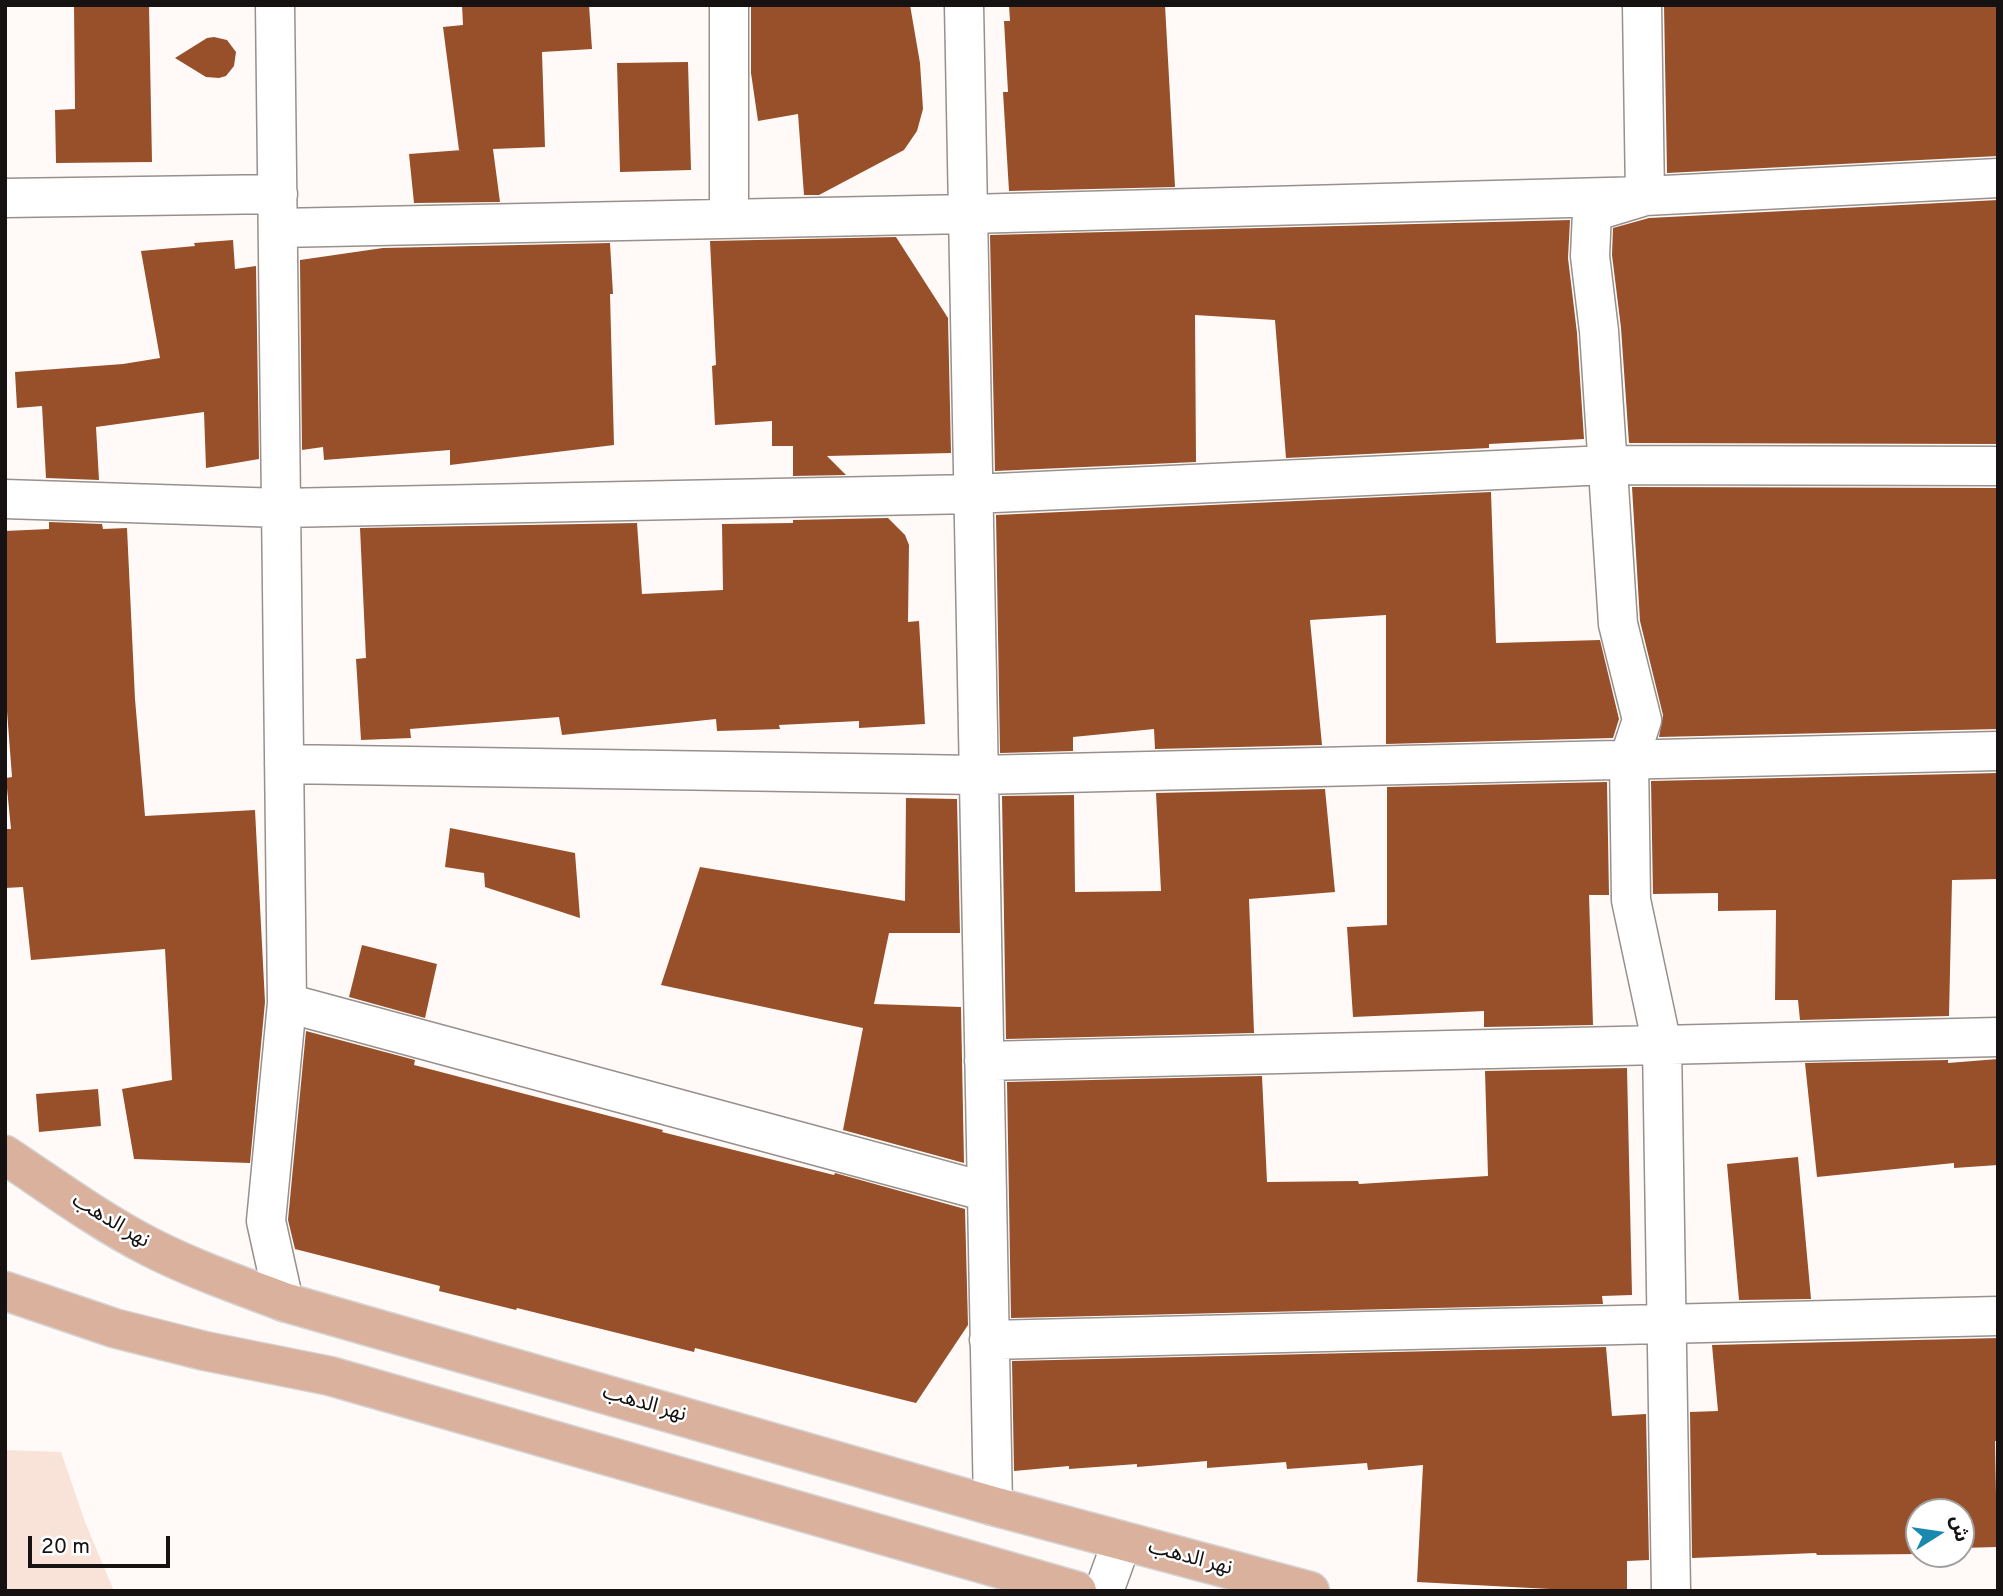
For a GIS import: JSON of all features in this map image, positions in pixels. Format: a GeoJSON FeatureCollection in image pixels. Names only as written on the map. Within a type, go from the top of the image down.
{"type":"FeatureCollection","features":[{"type":"Feature","properties":{"kind":"main road","name":"نهر الدهب"},"geometry":{"type":"LineString","coordinates":[[5,1155],[150,1247],[284,1302],[993,1506],[1310,1591]]}},
{"type":"Feature","properties":{"kind":"main road"},"geometry":{"type":"LineString","coordinates":[[5,1291],[114,1328],[205,1351],[330,1376],[1077,1591]]}},
{"type":"Feature","properties":{"kind":"street"},"geometry":{"type":"LineString","coordinates":[[275,5],[287,1003],[266,1221],[284,1302]]}},
{"type":"Feature","properties":{"kind":"street"},"geometry":{"type":"LineString","coordinates":[[729,5],[729,219]]}},
{"type":"Feature","properties":{"kind":"street"},"geometry":{"type":"LineString","coordinates":[[964,5],[993,1506]]}},
{"type":"Feature","properties":{"kind":"street"},"geometry":{"type":"LineString","coordinates":[[1642,5],[1645,196]]}},
{"type":"Feature","properties":{"kind":"street"},"geometry":{"type":"LineString","coordinates":[[5,198],[278,211],[729,219],[1645,196],[1998,178]]}},
{"type":"Feature","properties":{"kind":"street"},"geometry":{"type":"LineString","coordinates":[[1645,196],[1592,212],[1590,256],[1600,331],[1618,624],[1642,720],[1629,759],[1631,900],[1662,1045],[1671,1591]]}},
{"type":"Feature","properties":{"kind":"street"},"geometry":{"type":"LineString","coordinates":[[5,499],[281,508],[973,494],[1607,465],[1998,466]]}},
{"type":"Feature","properties":{"kind":"street"},"geometry":{"type":"LineString","coordinates":[[284,764],[978,775],[1998,751]]}},
{"type":"Feature","properties":{"kind":"street"},"geometry":{"type":"LineString","coordinates":[[287,1003],[987,1192]]}},
{"type":"Feature","properties":{"kind":"street"},"geometry":{"type":"LineString","coordinates":[[984,1061],[1998,1037]]}},
{"type":"Feature","properties":{"kind":"street"},"geometry":{"type":"LineString","coordinates":[[989,1340],[1998,1316]]}},
{"type":"Feature","properties":{"kind":"street"},"geometry":{"type":"LineString","coordinates":[[1104,1591],[1122,1541]]}},
{"type":"Feature","properties":{"kind":"shaded area"},"geometry":{"type":"Polygon","coordinates":[[[5,1450],[61,1452],[85,1522],[114,1591],[5,1591],[5,1450]]]}},
{"type":"Feature","properties":{"kind":"building"},"geometry":{"type":"Polygon","coordinates":[[[74,5],[149,5],[152,162],[56,163],[55,110],[75,109],[74,5]]]}},
{"type":"Feature","properties":{"kind":"building"},"geometry":{"type":"Polygon","coordinates":[[[462,5],[589,5],[592,49],[542,52],[545,147],[493,149],[500,202],[414,203],[409,154],[462,150],[459,150],[443,27],[463,25],[462,5]]]}},
{"type":"Feature","properties":{"kind":"building"},"geometry":{"type":"Polygon","coordinates":[[[751,5],[910,5],[920,63],[923,109],[917,131],[904,150],[819,195],[804,195],[798,114],[758,121],[751,73],[751,5]]]}},
{"type":"Feature","properties":{"kind":"building"},"geometry":{"type":"Polygon","coordinates":[[[1009,5],[1165,5],[1175,187],[1009,191],[1003,92],[1008,92],[1004,21],[1010,21],[1009,5]]]}},
{"type":"Feature","properties":{"kind":"building"},"geometry":{"type":"Polygon","coordinates":[[[1664,5],[1998,5],[1998,156],[1667,173],[1664,5]]]}},
{"type":"Feature","properties":{"kind":"building"},"geometry":{"type":"Polygon","coordinates":[[[207,38],[227,40],[236,52],[234,66],[226,76],[206,77],[175,58],[207,38]]]}},
{"type":"Feature","properties":{"kind":"building"},"geometry":{"type":"Polygon","coordinates":[[[688,62],[691,170],[620,172],[617,63],[688,62]]]}},
{"type":"Feature","properties":{"kind":"building"},"geometry":{"type":"Polygon","coordinates":[[[1998,200],[1998,444],[1629,443],[1621,328],[1612,255],[1613,228],[1649,218],[1998,200]]]}},
{"type":"Feature","properties":{"kind":"building"},"geometry":{"type":"Polygon","coordinates":[[[1570,220],[1568,258],[1577,333],[1584,439],[1489,444],[1489,448],[1286,458],[1275,320],[1195,315],[1196,462],[995,471],[990,235],[1570,220]]]}},
{"type":"Feature","properties":{"kind":"building"},"geometry":{"type":"Polygon","coordinates":[[[896,237],[948,318],[951,453],[827,456],[846,475],[793,476],[793,446],[772,446],[772,421],[715,425],[712,366],[716,365],[710,241],[896,237]]]}},
{"type":"Feature","properties":{"kind":"building"},"geometry":{"type":"Polygon","coordinates":[[[233,240],[235,269],[256,266],[259,459],[206,468],[204,412],[96,427],[99,480],[46,478],[42,406],[17,408],[15,372],[123,364],[160,358],[141,251],[233,240]]]}},
{"type":"Feature","properties":{"kind":"building"},"geometry":{"type":"Polygon","coordinates":[[[610,243],[614,445],[450,465],[450,450],[324,460],[323,447],[302,450],[300,260],[383,248],[610,243]]]}},
{"type":"Feature","properties":{"kind":"building"},"geometry":{"type":"Polygon","coordinates":[[[1632,487],[1998,488],[1998,729],[1659,737],[1663,715],[1640,621],[1632,487]]]}},
{"type":"Feature","properties":{"kind":"building"},"geometry":{"type":"Polygon","coordinates":[[[1491,492],[1496,643],[1600,640],[1619,719],[1613,738],[1386,744],[1386,615],[1310,620],[1322,745],[1155,749],[1154,729],[1073,737],[1073,751],[1000,753],[996,515],[1491,492]]]}},
{"type":"Feature","properties":{"kind":"building"},"geometry":{"type":"Polygon","coordinates":[[[888,518],[905,535],[909,545],[908,622],[919,621],[925,724],[859,728],[859,721],[779,725],[780,729],[717,731],[716,719],[562,735],[559,717],[410,729],[411,738],[361,740],[356,659],[366,658],[360,528],[637,523],[642,594],[723,590],[722,524],[888,518]]]}},
{"type":"Feature","properties":{"kind":"building"},"geometry":{"type":"Polygon","coordinates":[[[49,522],[102,524],[103,529],[127,528],[135,699],[145,816],[255,810],[265,1002],[250,1163],[134,1159],[122,1089],[172,1080],[165,949],[31,960],[23,887],[5,888],[5,829],[11,829],[6,778],[12,777],[5,685],[5,531],[49,529],[49,522]]]}},
{"type":"Feature","properties":{"kind":"building"},"geometry":{"type":"Polygon","coordinates":[[[1998,773],[1998,879],[1952,880],[1949,1016],[1800,1020],[1798,1000],[1775,1000],[1776,910],[1718,911],[1718,893],[1653,894],[1651,781],[1998,773]]]}},
{"type":"Feature","properties":{"kind":"building"},"geometry":{"type":"Polygon","coordinates":[[[1607,782],[1609,895],[1589,895],[1593,1025],[1484,1027],[1484,1011],[1353,1017],[1347,927],[1387,925],[1387,787],[1607,782]]]}},
{"type":"Feature","properties":{"kind":"building"},"geometry":{"type":"Polygon","coordinates":[[[1325,789],[1335,892],[1249,899],[1254,1033],[1006,1039],[1002,796],[1074,795],[1075,892],[1161,891],[1156,793],[1325,789]]]}},
{"type":"Feature","properties":{"kind":"building"},"geometry":{"type":"Polygon","coordinates":[[[906,798],[957,799],[960,933],[889,933],[874,1004],[961,1007],[964,1163],[843,1130],[863,1028],[661,985],[700,867],[905,901],[906,798]]]}},
{"type":"Feature","properties":{"kind":"building"},"geometry":{"type":"Polygon","coordinates":[[[450,828],[575,853],[580,918],[485,887],[484,873],[445,867],[450,828]]]}},
{"type":"Feature","properties":{"kind":"building"},"geometry":{"type":"Polygon","coordinates":[[[362,945],[437,964],[425,1018],[349,997],[362,945]]]}},
{"type":"Feature","properties":{"kind":"building"},"geometry":{"type":"Polygon","coordinates":[[[306,1031],[415,1060],[414,1065],[663,1130],[662,1132],[834,1175],[835,1173],[965,1209],[968,1325],[916,1403],[695,1348],[694,1352],[439,1291],[440,1286],[295,1249],[288,1220],[306,1031]]]}},
{"type":"Feature","properties":{"kind":"building"},"geometry":{"type":"Polygon","coordinates":[[[1998,1059],[1998,1165],[1954,1168],[1954,1163],[1817,1177],[1805,1063],[1948,1060],[1948,1063],[1998,1059]]]}},
{"type":"Feature","properties":{"kind":"building"},"geometry":{"type":"Polygon","coordinates":[[[1627,1068],[1632,1295],[1602,1296],[1603,1304],[1011,1318],[1007,1082],[1262,1076],[1267,1182],[1358,1181],[1359,1184],[1488,1176],[1485,1071],[1627,1068]]]}},
{"type":"Feature","properties":{"kind":"building"},"geometry":{"type":"Polygon","coordinates":[[[98,1089],[101,1126],[39,1132],[36,1094],[98,1089]]]}},
{"type":"Feature","properties":{"kind":"building"},"geometry":{"type":"Polygon","coordinates":[[[1798,1157],[1811,1299],[1739,1300],[1727,1164],[1798,1157]]]}},
{"type":"Feature","properties":{"kind":"building"},"geometry":{"type":"Polygon","coordinates":[[[1998,1338],[1998,1441],[1995,1441],[1997,1547],[1975,1548],[1975,1498],[1905,1498],[1905,1554],[1816,1553],[1692,1558],[1690,1412],[1718,1411],[1712,1345],[1998,1338]]]}},
{"type":"Feature","properties":{"kind":"building"},"geometry":{"type":"Polygon","coordinates":[[[1606,1347],[1612,1416],[1646,1414],[1649,1560],[1627,1561],[1627,1591],[1550,1591],[1417,1582],[1423,1465],[1368,1470],[1367,1463],[1287,1469],[1286,1462],[1207,1468],[1207,1461],[1137,1467],[1137,1464],[1069,1469],[1069,1466],[1014,1471],[1012,1361],[1606,1347]]]}}]}
